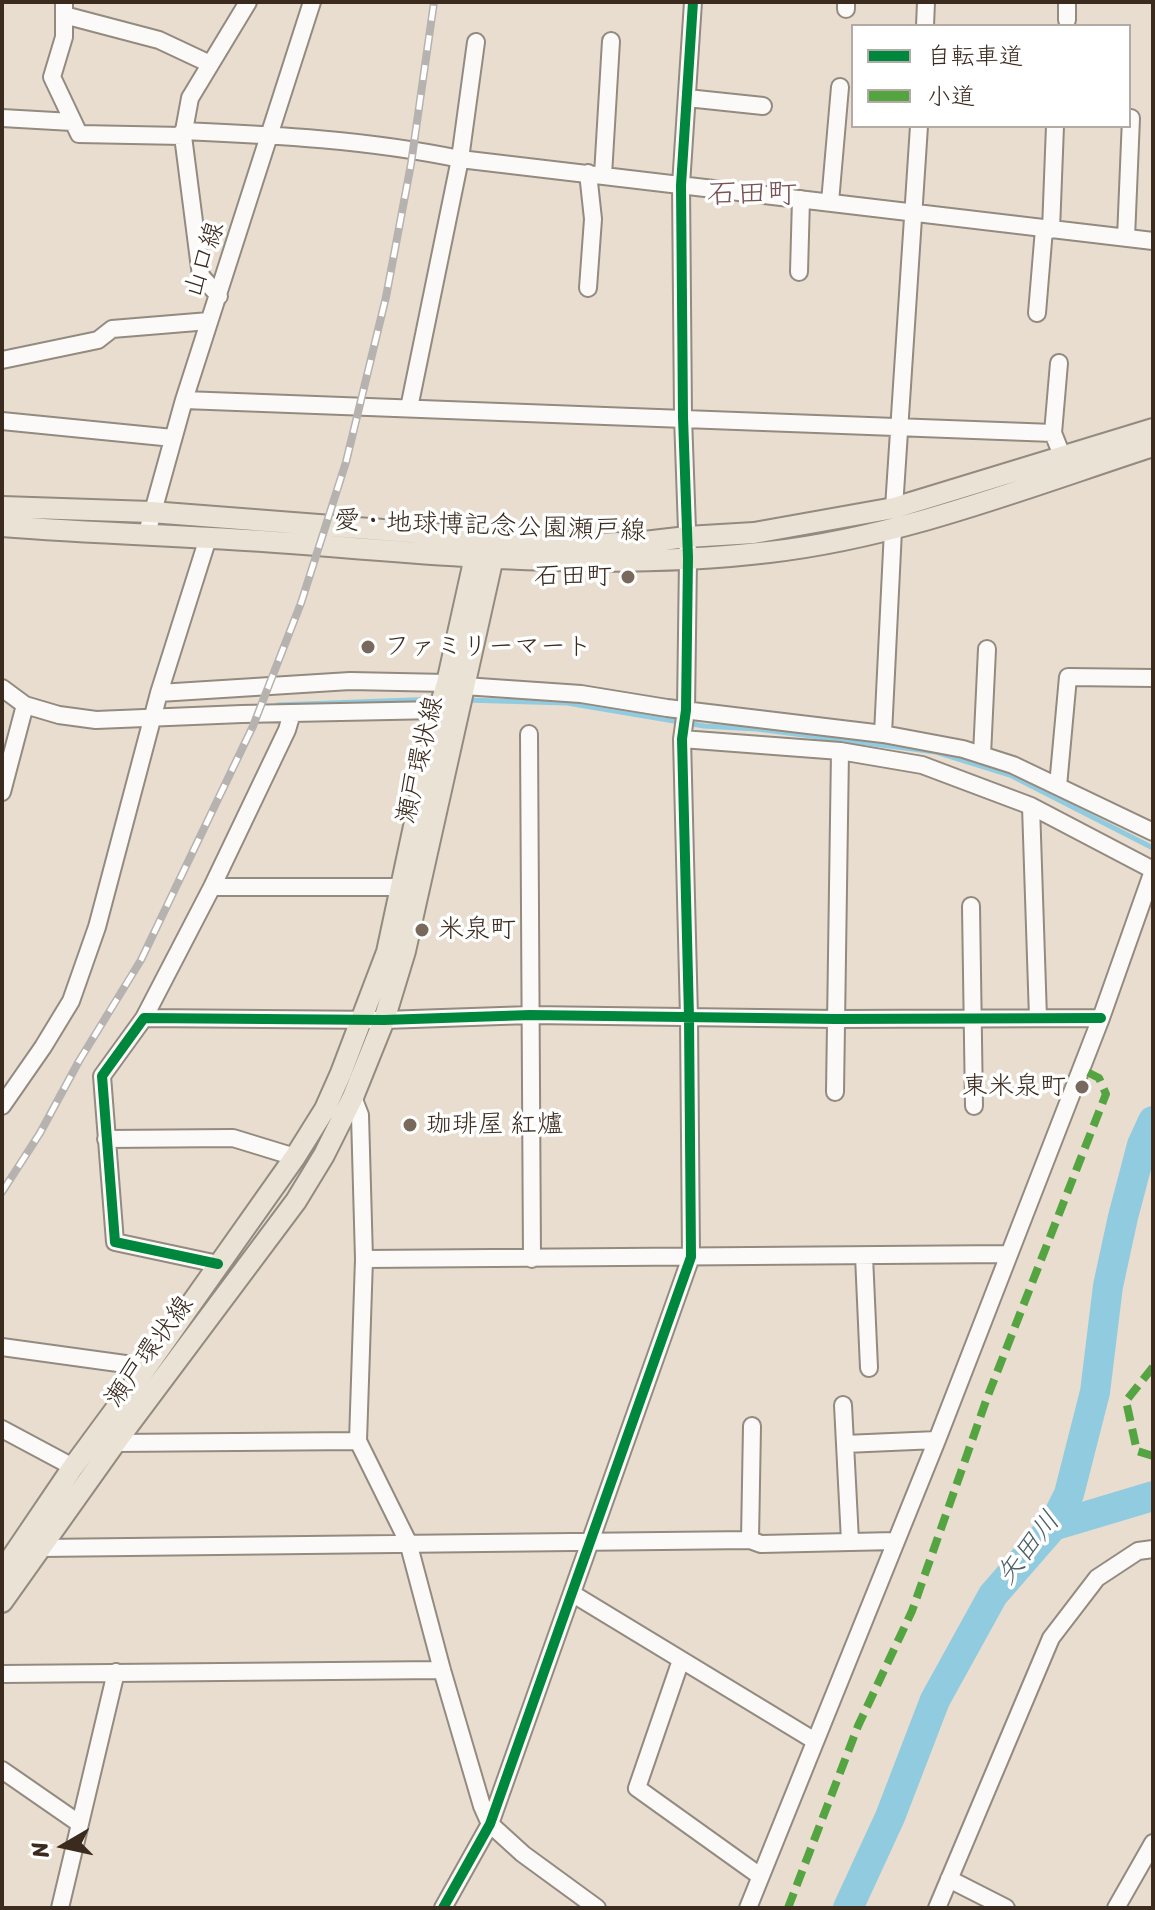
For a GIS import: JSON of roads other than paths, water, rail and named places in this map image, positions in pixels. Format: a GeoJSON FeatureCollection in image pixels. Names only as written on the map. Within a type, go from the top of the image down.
{"type":"FeatureCollection","features":[{"type":"Feature","properties":{"kind":"main road","name":"愛・地球博記念公園瀬戸線"},"geometry":{"type":"LineString","coordinates":[[2,507],[151,512],[484,551],[644,542],[754,533],[894,508],[1153,429]]}},
{"type":"Feature","properties":{"kind":"main road","name":"愛・地球博記念公園瀬戸線"},"geometry":{"type":"LineString","coordinates":[[2,526],[484,551],[633,563],[770,552],[893,530],[1153,446]]}},
{"type":"Feature","properties":{"kind":"main road","name":"瀬戸環状線"},"geometry":{"type":"LineString","coordinates":[[2,1602],[115,1443],[296,1201],[324,1155],[353,1097],[384,1020],[405,951],[484,551]]}},
{"type":"Feature","properties":{"kind":"main road","name":"瀬戸環状線"},"geometry":{"type":"LineString","coordinates":[[2,1572],[73,1467],[295,1157],[325,1109],[387,952],[439,710],[456,684]]}},
{"type":"Feature","properties":{"kind":"street"},"geometry":{"type":"LineString","coordinates":[[219,296],[201,276],[183,134],[190,98],[208,63],[248,2]]}},
{"type":"Feature","properties":{"kind":"street","name":"山口線"},"geometry":{"type":"LineString","coordinates":[[147,533],[184,400],[312,2]]}},
{"type":"Feature","properties":{"kind":"street"},"geometry":{"type":"LineString","coordinates":[[443,1908],[490,1824],[691,1257],[682,739],[686,710],[688,558],[681,185],[693,2]]}},
{"type":"Feature","properties":{"kind":"street"},"geometry":{"type":"LineString","coordinates":[[925,24],[926,2]]}},
{"type":"Feature","properties":{"kind":"street"},"geometry":{"type":"LineString","coordinates":[[1067,2],[1067,20]]}},
{"type":"Feature","properties":{"kind":"street"},"geometry":{"type":"LineString","coordinates":[[208,63],[159,40],[64,8],[64,37],[52,77],[79,134],[270,135],[403,148],[460,159],[1153,241]]}},
{"type":"Feature","properties":{"kind":"street"},"geometry":{"type":"LineString","coordinates":[[588,288],[596,174],[611,41]]}},
{"type":"Feature","properties":{"kind":"street"},"geometry":{"type":"LineString","coordinates":[[409,408],[460,159],[476,42]]}},
{"type":"Feature","properties":{"kind":"street"},"geometry":{"type":"LineString","coordinates":[[830,202],[840,87]]}},
{"type":"Feature","properties":{"kind":"street"},"geometry":{"type":"LineString","coordinates":[[687,98],[763,106]]}},
{"type":"Feature","properties":{"kind":"street"},"geometry":{"type":"LineString","coordinates":[[2,118],[72,122]]}},
{"type":"Feature","properties":{"kind":"street"},"geometry":{"type":"LineString","coordinates":[[894,508],[919,128]]}},
{"type":"Feature","properties":{"kind":"street"},"geometry":{"type":"LineString","coordinates":[[1037,313],[1048,229],[1055,128]]}},
{"type":"Feature","properties":{"kind":"street"},"geometry":{"type":"LineString","coordinates":[[1126,238],[1131,128]]}},
{"type":"Feature","properties":{"kind":"street"},"geometry":{"type":"LineString","coordinates":[[799,272],[801,199]]}},
{"type":"Feature","properties":{"kind":"street"},"geometry":{"type":"LineString","coordinates":[[2,360],[98,340],[112,329],[209,321]]}},
{"type":"Feature","properties":{"kind":"street"},"geometry":{"type":"LineString","coordinates":[[1058,362],[1053,433],[1063,458]]}},
{"type":"Feature","properties":{"kind":"street"},"geometry":{"type":"LineString","coordinates":[[184,400],[1053,433]]}},
{"type":"Feature","properties":{"kind":"street"},"geometry":{"type":"LineString","coordinates":[[2,421],[173,438]]}},
{"type":"Feature","properties":{"kind":"street"},"geometry":{"type":"LineString","coordinates":[[883,734],[893,530]]}},
{"type":"Feature","properties":{"kind":"street"},"geometry":{"type":"LineString","coordinates":[[2,1106],[71,1001],[97,927],[159,693],[208,538]]}},
{"type":"Feature","properties":{"kind":"street"},"geometry":{"type":"LineString","coordinates":[[982,755],[987,649]]}},
{"type":"Feature","properties":{"kind":"street"},"geometry":{"type":"LineString","coordinates":[[1058,786],[1068,677],[1153,678]]}},
{"type":"Feature","properties":{"kind":"street"},"geometry":{"type":"LineString","coordinates":[[159,693],[350,681],[456,684],[546,690],[883,734],[963,749],[1013,765],[1153,832]]}},
{"type":"Feature","properties":{"kind":"street"},"geometry":{"type":"LineString","coordinates":[[2,688],[25,705],[59,715],[96,720],[439,710]]}},
{"type":"Feature","properties":{"kind":"street"},"geometry":{"type":"LineString","coordinates":[[2,792],[25,705]]}},
{"type":"Feature","properties":{"kind":"street"},"geometry":{"type":"LineString","coordinates":[[218,1264],[115,1242],[102,1076],[144,1018],[212,887],[287,730],[292,713]]}},
{"type":"Feature","properties":{"kind":"street"},"geometry":{"type":"LineString","coordinates":[[529,734],[532,1259]]}},
{"type":"Feature","properties":{"kind":"street"},"geometry":{"type":"LineString","coordinates":[[682,739],[840,751],[922,765],[1031,806],[1153,871],[1101,1018],[937,1440],[748,1908]]}},
{"type":"Feature","properties":{"kind":"street"},"geometry":{"type":"LineString","coordinates":[[835,1092],[840,751]]}},
{"type":"Feature","properties":{"kind":"street"},"geometry":{"type":"LineString","coordinates":[[1031,806],[1038,1018]]}},
{"type":"Feature","properties":{"kind":"street"},"geometry":{"type":"LineString","coordinates":[[212,887],[400,887]]}},
{"type":"Feature","properties":{"kind":"street"},"geometry":{"type":"LineString","coordinates":[[971,906],[974,1106]]}},
{"type":"Feature","properties":{"kind":"street"},"geometry":{"type":"LineString","coordinates":[[144,1018],[384,1020],[530,1015],[1101,1018]]}},
{"type":"Feature","properties":{"kind":"street"},"geometry":{"type":"LineString","coordinates":[[353,1097],[360,1115],[364,1259],[358,1441],[408,1542],[442,1670],[490,1824],[523,1854],[597,1908]]}},
{"type":"Feature","properties":{"kind":"street"},"geometry":{"type":"LineString","coordinates":[[106,1139],[233,1138],[295,1157]]}},
{"type":"Feature","properties":{"kind":"street"},"geometry":{"type":"LineString","coordinates":[[364,1259],[1009,1254]]}},
{"type":"Feature","properties":{"kind":"street"},"geometry":{"type":"LineString","coordinates":[[864,1256],[869,1368]]}},
{"type":"Feature","properties":{"kind":"street"},"geometry":{"type":"LineString","coordinates":[[2,1347],[147,1367]]}},
{"type":"Feature","properties":{"kind":"street"},"geometry":{"type":"LineString","coordinates":[[843,1405],[850,1541]]}},
{"type":"Feature","properties":{"kind":"street"},"geometry":{"type":"LineString","coordinates":[[750,1540],[752,1426]]}},
{"type":"Feature","properties":{"kind":"street"},"geometry":{"type":"LineString","coordinates":[[2,1429],[73,1467]]}},
{"type":"Feature","properties":{"kind":"street"},"geometry":{"type":"LineString","coordinates":[[845,1444],[937,1440]]}},
{"type":"Feature","properties":{"kind":"street"},"geometry":{"type":"LineString","coordinates":[[115,1443],[358,1441]]}},
{"type":"Feature","properties":{"kind":"street"},"geometry":{"type":"LineString","coordinates":[[40,1548],[408,1542],[750,1540],[761,1544],[895,1541]]}},
{"type":"Feature","properties":{"kind":"street"},"geometry":{"type":"LineString","coordinates":[[937,1908],[1051,1638],[1097,1578],[1138,1551],[1153,1549]]}},
{"type":"Feature","properties":{"kind":"street"},"geometry":{"type":"LineString","coordinates":[[573,1594],[815,1741]]}},
{"type":"Feature","properties":{"kind":"street"},"geometry":{"type":"LineString","coordinates":[[681,1660],[637,1788],[760,1876]]}},
{"type":"Feature","properties":{"kind":"street"},"geometry":{"type":"LineString","coordinates":[[2,1674],[442,1670]]}},
{"type":"Feature","properties":{"kind":"street"},"geometry":{"type":"LineString","coordinates":[[60,1908],[116,1672]]}},
{"type":"Feature","properties":{"kind":"street"},"geometry":{"type":"LineString","coordinates":[[2,1770],[80,1824]]}},
{"type":"Feature","properties":{"kind":"street"},"geometry":{"type":"LineString","coordinates":[[1116,1908],[1153,1843]]}},
{"type":"Feature","properties":{"kind":"street"},"geometry":{"type":"LineString","coordinates":[[949,1879],[1006,1908]]}},
{"type":"Feature","properties":{"kind":"waterway"},"geometry":{"type":"LineString","coordinates":[[277,705],[439,699]]}},
{"type":"Feature","properties":{"kind":"waterway"},"geometry":{"type":"LineString","coordinates":[[465,700],[567,703],[704,726],[757,729],[936,752],[1010,775],[1153,848]]}},
{"type":"Feature","properties":{"kind":"waterway","name":"矢田川"},"geometry":{"type":"LineString","coordinates":[[848,1908],[890,1817],[935,1700],[993,1595],[1053,1526],[1069,1494],[1095,1392],[1108,1286],[1123,1217],[1142,1145],[1153,1121]]}},
{"type":"Feature","properties":{"kind":"waterway"},"geometry":{"type":"LineString","coordinates":[[1053,1526],[1153,1496]]}},
{"type":"Feature","properties":{"kind":"railway"},"geometry":{"type":"LineString","coordinates":[[2,1192],[141,960],[253,726],[301,603],[346,462],[386,297],[411,164],[434,2]]}},
{"type":"Feature","properties":{"kind":"place","name":"石田町"},"geometry":{"type":"Point","coordinates":[628,577]}},
{"type":"Feature","properties":{"kind":"place","name":"ファミリーマート"},"geometry":{"type":"Point","coordinates":[368,647]}},
{"type":"Feature","properties":{"kind":"place","name":"米泉町"},"geometry":{"type":"Point","coordinates":[422,930]}},
{"type":"Feature","properties":{"kind":"place","name":"東米泉町"},"geometry":{"type":"Point","coordinates":[1082,1087]}},
{"type":"Feature","properties":{"kind":"place","name":"珈琲屋 紅爐"},"geometry":{"type":"Point","coordinates":[410,1125]}},
{"type":"Feature","properties":{"kind":"district","name":"石田町"},"geometry":{"type":"Point","coordinates":[752,195]}}]}
